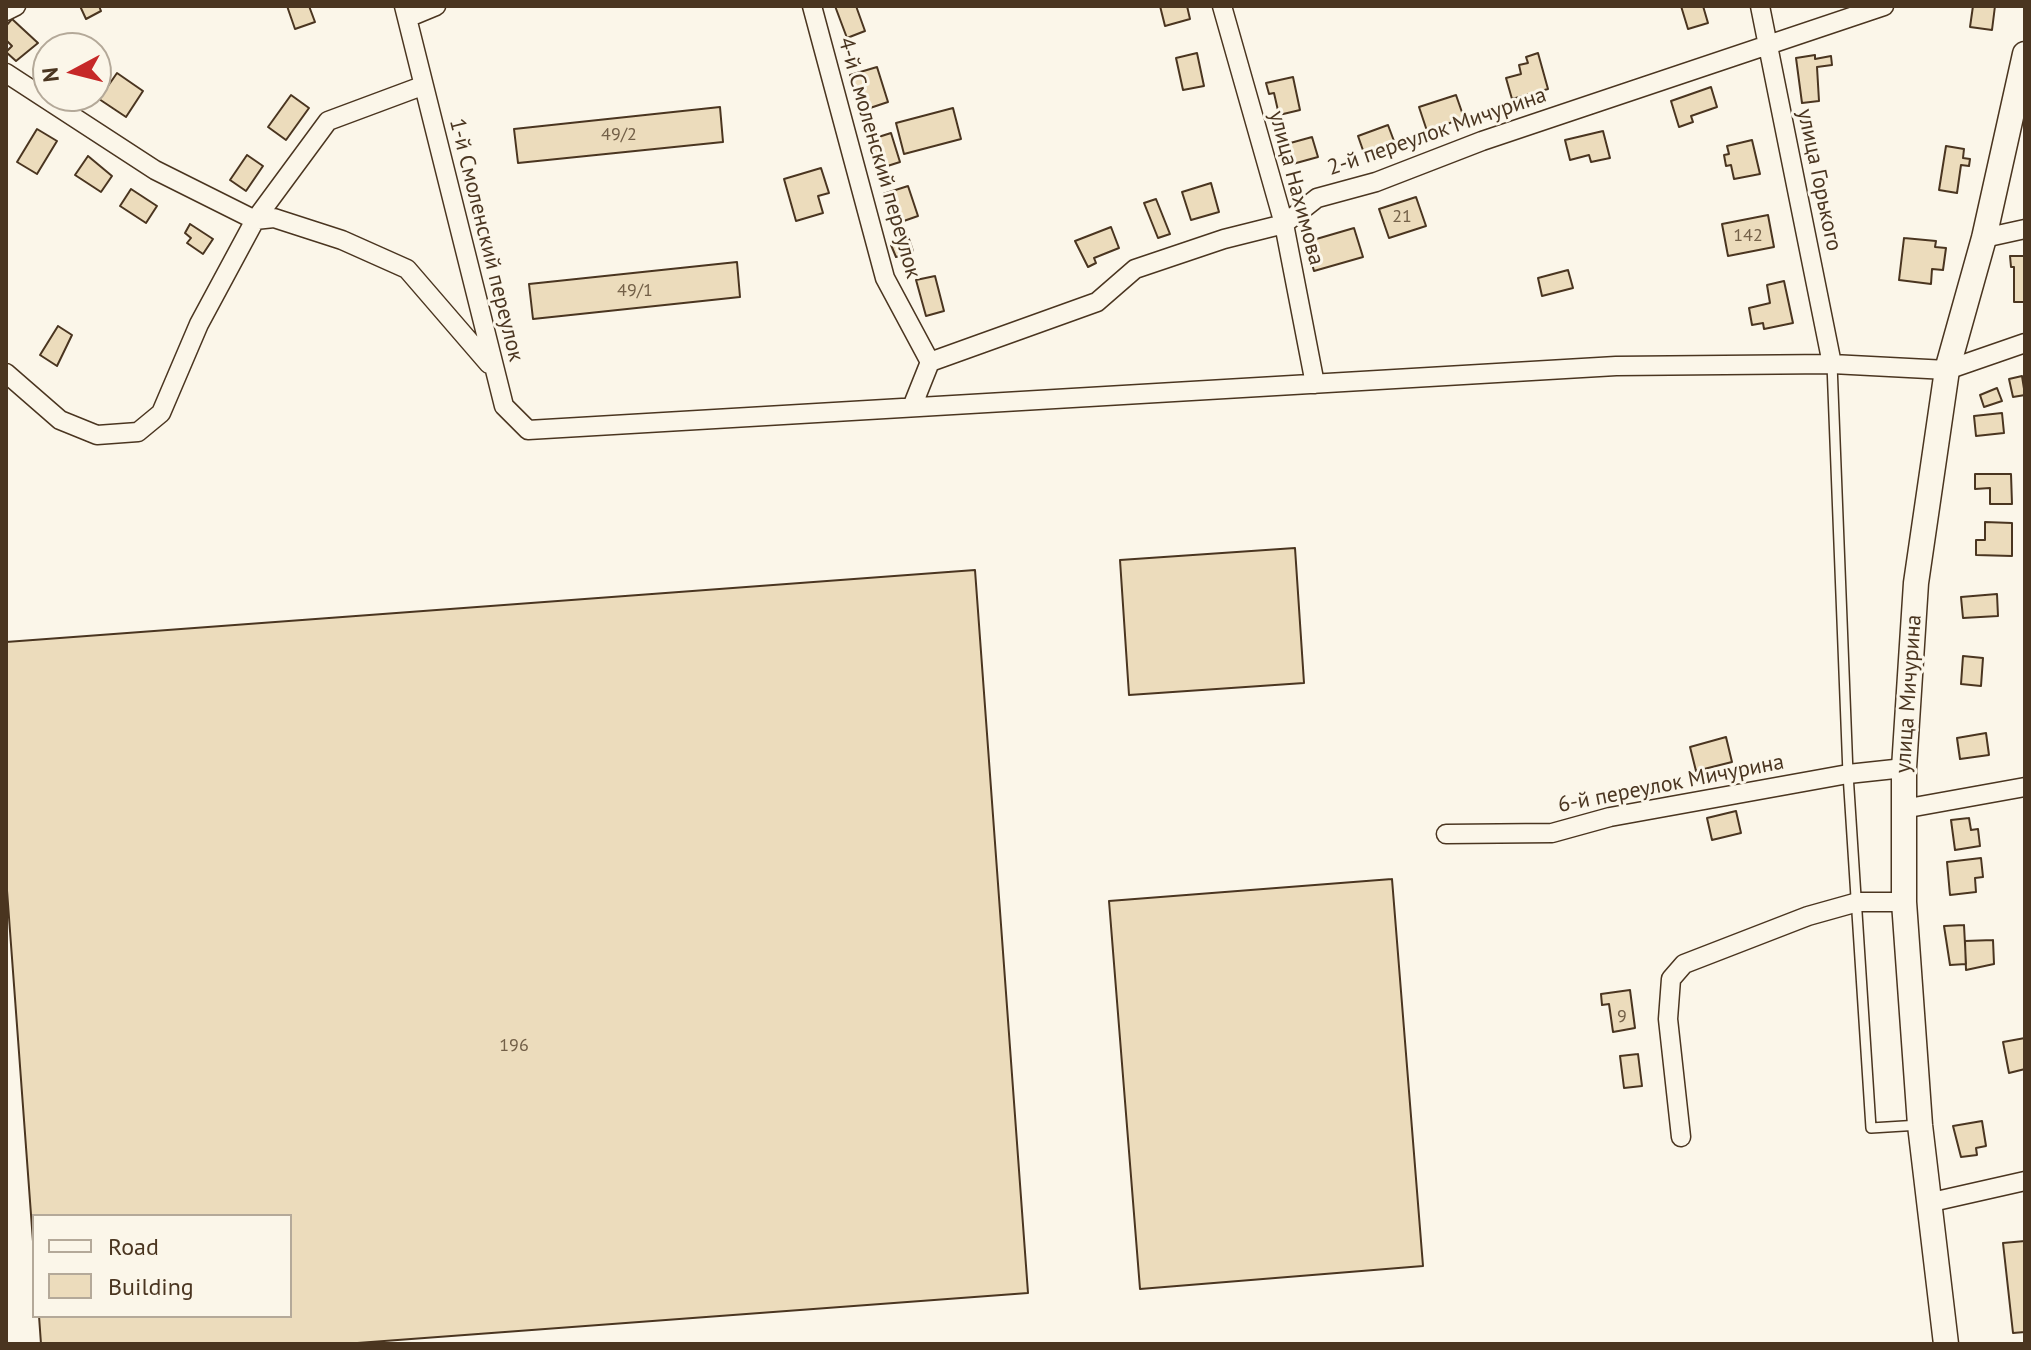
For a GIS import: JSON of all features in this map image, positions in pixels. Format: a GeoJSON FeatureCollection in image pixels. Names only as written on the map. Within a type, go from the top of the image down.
{"type":"FeatureCollection","features":[{"type":"Feature","properties":{"kind":"main road","name":"улица Мичурина"},"geometry":{"type":"LineString","coordinates":[[1946,1344],[1932,1202],[1920,1125],[1904,902],[1904,768],[1916,583],[1947,370],[1984,238],[2025,54]]}},
{"type":"Feature","properties":{"kind":"street"},"geometry":{"type":"LineString","coordinates":[[6,11],[16,6]]}},
{"type":"Feature","properties":{"kind":"street"},"geometry":{"type":"LineString","coordinates":[[405,12],[436,6]]}},
{"type":"Feature","properties":{"kind":"street","name":"4-й Смоленский переулок"},"geometry":{"type":"LineString","coordinates":[[812,6],[885,278],[930,362]]}},
{"type":"Feature","properties":{"kind":"street","name":"улица Нахимова"},"geometry":{"type":"LineString","coordinates":[[1222,6],[1284,224],[1315,384]]}},
{"type":"Feature","properties":{"kind":"street","name":"улица Горького"},"geometry":{"type":"LineString","coordinates":[[1760,6],[1832,364]]}},
{"type":"Feature","properties":{"kind":"street","name":"2-й переулок Мичурина"},"geometry":{"type":"LineString","coordinates":[[930,362],[1097,302],[1135,269],[1224,239],[1284,224],[1317,198],[1376,182],[1482,141],[1884,6]]}},
{"type":"Feature","properties":{"kind":"street","name":"1-й Смоленский переулок"},"geometry":{"type":"LineString","coordinates":[[405,12],[493,369],[504,406],[528,430],[912,407]]}},
{"type":"Feature","properties":{"kind":"street"},"geometry":{"type":"LineString","coordinates":[[6,73],[155,170],[255,220],[274,218],[342,240],[407,269],[493,369]]}},
{"type":"Feature","properties":{"kind":"street"},"geometry":{"type":"LineString","coordinates":[[6,373],[60,420],[97,435],[138,432],[161,413],[199,324],[255,220],[328,121],[422,86]]}},
{"type":"Feature","properties":{"kind":"street"},"geometry":{"type":"LineString","coordinates":[[1984,238],[2025,229]]}},
{"type":"Feature","properties":{"kind":"street"},"geometry":{"type":"LineString","coordinates":[[930,362],[912,407],[1616,366],[1832,364],[1947,370],[2025,343]]}},
{"type":"Feature","properties":{"kind":"street","name":"6-й переулок Мичурина"},"geometry":{"type":"LineString","coordinates":[[1446,834],[1552,833],[1610,817],[1848,774],[1904,768]]}},
{"type":"Feature","properties":{"kind":"street"},"geometry":{"type":"LineString","coordinates":[[1903,809],[2025,787]]}},
{"type":"Feature","properties":{"kind":"street"},"geometry":{"type":"LineString","coordinates":[[1681,1137],[1668,1019],[1671,979],[1684,964],[1808,916],[1858,902],[1904,902]]}},
{"type":"Feature","properties":{"kind":"street"},"geometry":{"type":"LineString","coordinates":[[1932,1202],[2025,1181]]}},
{"type":"Feature","properties":{"kind":"lane"},"geometry":{"type":"LineString","coordinates":[[1832,364],[1848,774],[1871,1128],[1920,1125]]}},
{"type":"Feature","properties":{"kind":"building"},"geometry":{"type":"Polygon","coordinates":[[[80,6],[99,6],[101,11],[86,19],[80,6]]]}},
{"type":"Feature","properties":{"kind":"building"},"geometry":{"type":"Polygon","coordinates":[[[287,6],[309,6],[315,22],[295,29],[287,6]]]}},
{"type":"Feature","properties":{"kind":"building"},"geometry":{"type":"Polygon","coordinates":[[[835,6],[856,6],[865,31],[847,38],[835,6]]]}},
{"type":"Feature","properties":{"kind":"building"},"geometry":{"type":"Polygon","coordinates":[[[1160,6],[1187,6],[1190,19],[1165,26],[1160,6]]]}},
{"type":"Feature","properties":{"kind":"building"},"geometry":{"type":"Polygon","coordinates":[[[1681,6],[1703,6],[1708,23],[1688,29],[1681,6]]]}},
{"type":"Feature","properties":{"kind":"building"},"geometry":{"type":"Polygon","coordinates":[[[1973,6],[1995,6],[1992,30],[1970,27],[1973,6]]]}},
{"type":"Feature","properties":{"kind":"building"},"geometry":{"type":"Polygon","coordinates":[[[12,19],[32,37],[32,48],[16,61],[6,52],[12,46],[6,40],[6,26],[12,19]]]}},
{"type":"Feature","properties":{"kind":"building"},"geometry":{"type":"Polygon","coordinates":[[[1197,53],[1204,86],[1183,90],[1176,58],[1197,53]]]}},
{"type":"Feature","properties":{"kind":"building"},"geometry":{"type":"Polygon","coordinates":[[[1538,53],[1548,89],[1512,99],[1506,78],[1521,74],[1519,65],[1528,63],[1526,57],[1538,53]]]}},
{"type":"Feature","properties":{"kind":"building"},"geometry":{"type":"Polygon","coordinates":[[[1815,55],[1815,59],[1831,56],[1832,65],[1817,67],[1819,101],[1802,103],[1796,58],[1815,55]]]}},
{"type":"Feature","properties":{"kind":"building"},"geometry":{"type":"Polygon","coordinates":[[[877,67],[888,102],[861,111],[850,75],[877,67]]]}},
{"type":"Feature","properties":{"kind":"building"},"geometry":{"type":"Polygon","coordinates":[[[117,73],[143,91],[126,117],[112,108],[112,80],[117,73]]]}},
{"type":"Feature","properties":{"kind":"building"},"geometry":{"type":"Polygon","coordinates":[[[1293,77],[1300,110],[1279,115],[1274,93],[1269,94],[1266,83],[1293,77]]]}},
{"type":"Feature","properties":{"kind":"building"},"geometry":{"type":"Polygon","coordinates":[[[1711,87],[1717,107],[1691,116],[1693,122],[1679,127],[1671,101],[1711,87]]]}},
{"type":"Feature","properties":{"kind":"building"},"geometry":{"type":"Polygon","coordinates":[[[291,95],[309,108],[286,140],[268,127],[291,95]]]}},
{"type":"Feature","properties":{"kind":"building"},"geometry":{"type":"Polygon","coordinates":[[[1456,95],[1464,118],[1427,131],[1419,107],[1456,95]]]}},
{"type":"Feature","properties":{"kind":"building"},"geometry":{"type":"Polygon","coordinates":[[[720,107],[723,142],[518,163],[514,129],[720,107]]]}},
{"type":"Feature","properties":{"kind":"building"},"geometry":{"type":"Polygon","coordinates":[[[953,108],[961,139],[904,154],[896,123],[953,108]]]}},
{"type":"Feature","properties":{"kind":"building"},"geometry":{"type":"Polygon","coordinates":[[[1388,125],[1394,141],[1371,150],[1372,153],[1365,156],[1358,136],[1388,125]]]}},
{"type":"Feature","properties":{"kind":"building"},"geometry":{"type":"Polygon","coordinates":[[[37,129],[57,141],[37,174],[17,162],[37,129]]]}},
{"type":"Feature","properties":{"kind":"building"},"geometry":{"type":"Polygon","coordinates":[[[1603,131],[1610,158],[1591,162],[1589,155],[1570,160],[1565,140],[1603,131]]]}},
{"type":"Feature","properties":{"kind":"building"},"geometry":{"type":"Polygon","coordinates":[[[891,133],[900,162],[878,169],[869,140],[891,133]]]}},
{"type":"Feature","properties":{"kind":"building"},"geometry":{"type":"Polygon","coordinates":[[[1312,137],[1318,157],[1289,165],[1283,145],[1312,137]]]}},
{"type":"Feature","properties":{"kind":"building"},"geometry":{"type":"Polygon","coordinates":[[[1752,140],[1760,174],[1734,179],[1731,165],[1726,166],[1724,155],[1729,154],[1727,146],[1752,140]]]}},
{"type":"Feature","properties":{"kind":"building"},"geometry":{"type":"Polygon","coordinates":[[[1946,146],[1964,149],[1963,158],[1970,159],[1969,166],[1961,165],[1957,193],[1939,190],[1946,146]]]}},
{"type":"Feature","properties":{"kind":"building"},"geometry":{"type":"Polygon","coordinates":[[[247,155],[263,166],[246,191],[230,180],[247,155]]]}},
{"type":"Feature","properties":{"kind":"building"},"geometry":{"type":"Polygon","coordinates":[[[88,156],[112,176],[101,192],[75,175],[88,156]]]}},
{"type":"Feature","properties":{"kind":"building"},"geometry":{"type":"Polygon","coordinates":[[[821,168],[829,193],[818,196],[823,213],[796,221],[784,179],[821,168]]]}},
{"type":"Feature","properties":{"kind":"building"},"geometry":{"type":"Polygon","coordinates":[[[1211,183],[1219,212],[1191,220],[1182,192],[1211,183]]]}},
{"type":"Feature","properties":{"kind":"building"},"geometry":{"type":"Polygon","coordinates":[[[908,186],[918,216],[898,223],[891,201],[886,203],[883,194],[908,186]]]}},
{"type":"Feature","properties":{"kind":"building"},"geometry":{"type":"Polygon","coordinates":[[[131,189],[157,206],[146,223],[120,206],[131,189]]]}},
{"type":"Feature","properties":{"kind":"building"},"geometry":{"type":"Polygon","coordinates":[[[1416,197],[1426,226],[1389,238],[1379,209],[1416,197]]]}},
{"type":"Feature","properties":{"kind":"building"},"geometry":{"type":"Polygon","coordinates":[[[1156,199],[1170,234],[1158,238],[1144,203],[1156,199]]]}},
{"type":"Feature","properties":{"kind":"building"},"geometry":{"type":"Polygon","coordinates":[[[1768,215],[1774,247],[1728,256],[1722,224],[1768,215]]]}},
{"type":"Feature","properties":{"kind":"building"},"geometry":{"type":"Polygon","coordinates":[[[190,224],[213,239],[203,254],[187,243],[191,238],[185,233],[190,224]]]}},
{"type":"Feature","properties":{"kind":"building"},"geometry":{"type":"Polygon","coordinates":[[[1111,227],[1119,248],[1094,258],[1096,263],[1088,267],[1075,241],[1111,227]]]}},
{"type":"Feature","properties":{"kind":"building"},"geometry":{"type":"Polygon","coordinates":[[[1354,228],[1363,257],[1314,271],[1306,242],[1354,228]]]}},
{"type":"Feature","properties":{"kind":"building"},"geometry":{"type":"Polygon","coordinates":[[[1904,238],[1936,241],[1935,247],[1946,248],[1943,270],[1932,269],[1931,284],[1899,280],[1904,238]]]}},
{"type":"Feature","properties":{"kind":"building"},"geometry":{"type":"Polygon","coordinates":[[[909,239],[913,251],[896,257],[891,245],[909,239]]]}},
{"type":"Feature","properties":{"kind":"building"},"geometry":{"type":"Polygon","coordinates":[[[2010,256],[2025,256],[2025,302],[2014,302],[2014,267],[2011,267],[2010,256]]]}},
{"type":"Feature","properties":{"kind":"building"},"geometry":{"type":"Polygon","coordinates":[[[737,262],[740,297],[533,319],[529,284],[737,262]]]}},
{"type":"Feature","properties":{"kind":"building"},"geometry":{"type":"Polygon","coordinates":[[[1568,270],[1573,288],[1542,296],[1538,278],[1568,270]]]}},
{"type":"Feature","properties":{"kind":"building"},"geometry":{"type":"Polygon","coordinates":[[[935,276],[944,311],[926,316],[916,280],[935,276]]]}},
{"type":"Feature","properties":{"kind":"building"},"geometry":{"type":"Polygon","coordinates":[[[1784,281],[1793,323],[1764,329],[1763,323],[1752,325],[1749,308],[1770,303],[1767,285],[1784,281]]]}},
{"type":"Feature","properties":{"kind":"building"},"geometry":{"type":"Polygon","coordinates":[[[58,326],[72,335],[57,366],[40,355],[58,326]]]}},
{"type":"Feature","properties":{"kind":"building"},"geometry":{"type":"Polygon","coordinates":[[[2022,376],[2025,395],[2013,397],[2009,379],[2022,376]]]}},
{"type":"Feature","properties":{"kind":"building"},"geometry":{"type":"Polygon","coordinates":[[[1997,388],[2002,401],[1984,407],[1980,395],[1997,388]]]}},
{"type":"Feature","properties":{"kind":"building"},"geometry":{"type":"Polygon","coordinates":[[[2002,413],[2004,433],[1976,436],[1974,416],[2002,413]]]}},
{"type":"Feature","properties":{"kind":"building"},"geometry":{"type":"Polygon","coordinates":[[[1975,474],[2011,474],[2012,504],[1990,504],[1990,488],[1975,489],[1975,474]]]}},
{"type":"Feature","properties":{"kind":"building"},"geometry":{"type":"Polygon","coordinates":[[[1985,522],[2012,523],[2012,556],[1976,555],[1976,540],[1985,540],[1985,522]]]}},
{"type":"Feature","properties":{"kind":"building"},"geometry":{"type":"Polygon","coordinates":[[[1295,548],[1304,683],[1129,695],[1120,560],[1295,548]]]}},
{"type":"Feature","properties":{"kind":"building"},"geometry":{"type":"Polygon","coordinates":[[[975,570],[1028,1293],[344,1344],[41,1344],[39,1318],[292,1318],[292,1214],[32,1214],[32,1228],[6,877],[6,642],[975,570]]]}},
{"type":"Feature","properties":{"kind":"building"},"geometry":{"type":"Polygon","coordinates":[[[1997,594],[1998,616],[1963,618],[1961,597],[1997,594]]]}},
{"type":"Feature","properties":{"kind":"building"},"geometry":{"type":"Polygon","coordinates":[[[1963,656],[1983,658],[1981,686],[1961,684],[1963,656]]]}},
{"type":"Feature","properties":{"kind":"building"},"geometry":{"type":"Polygon","coordinates":[[[1986,733],[1989,755],[1960,759],[1957,738],[1986,733]]]}},
{"type":"Feature","properties":{"kind":"building"},"geometry":{"type":"Polygon","coordinates":[[[1726,737],[1732,762],[1696,771],[1690,747],[1726,737]]]}},
{"type":"Feature","properties":{"kind":"building"},"geometry":{"type":"Polygon","coordinates":[[[1736,811],[1741,833],[1712,840],[1707,818],[1736,811]]]}},
{"type":"Feature","properties":{"kind":"building"},"geometry":{"type":"Polygon","coordinates":[[[1969,818],[1971,830],[1978,829],[1980,846],[1955,850],[1951,820],[1969,818]]]}},
{"type":"Feature","properties":{"kind":"building"},"geometry":{"type":"Polygon","coordinates":[[[1981,858],[1983,877],[1975,878],[1976,892],[1950,895],[1947,862],[1981,858]]]}},
{"type":"Feature","properties":{"kind":"building"},"geometry":{"type":"Polygon","coordinates":[[[1392,879],[1423,1266],[1140,1289],[1109,901],[1392,879]]]}},
{"type":"Feature","properties":{"kind":"building"},"geometry":{"type":"Polygon","coordinates":[[[1964,925],[1966,964],[1950,965],[1944,926],[1964,925]]]}},
{"type":"Feature","properties":{"kind":"building"},"geometry":{"type":"Polygon","coordinates":[[[1993,940],[1994,964],[1966,970],[1965,941],[1993,940]]]}},
{"type":"Feature","properties":{"kind":"building"},"geometry":{"type":"Polygon","coordinates":[[[1630,990],[1635,1028],[1613,1032],[1609,1004],[1602,1005],[1601,994],[1630,990]]]}},
{"type":"Feature","properties":{"kind":"building"},"geometry":{"type":"Polygon","coordinates":[[[2025,1038],[2025,1069],[2009,1073],[2003,1042],[2025,1038]]]}},
{"type":"Feature","properties":{"kind":"building"},"geometry":{"type":"Polygon","coordinates":[[[1638,1054],[1642,1086],[1624,1088],[1620,1056],[1638,1054]]]}},
{"type":"Feature","properties":{"kind":"building"},"geometry":{"type":"Polygon","coordinates":[[[1982,1121],[1986,1146],[1976,1148],[1977,1155],[1961,1157],[1953,1126],[1982,1121]]]}},
{"type":"Feature","properties":{"kind":"building"},"geometry":{"type":"Polygon","coordinates":[[[2025,1241],[2025,1332],[2013,1333],[2003,1243],[2025,1241]]]}}]}
